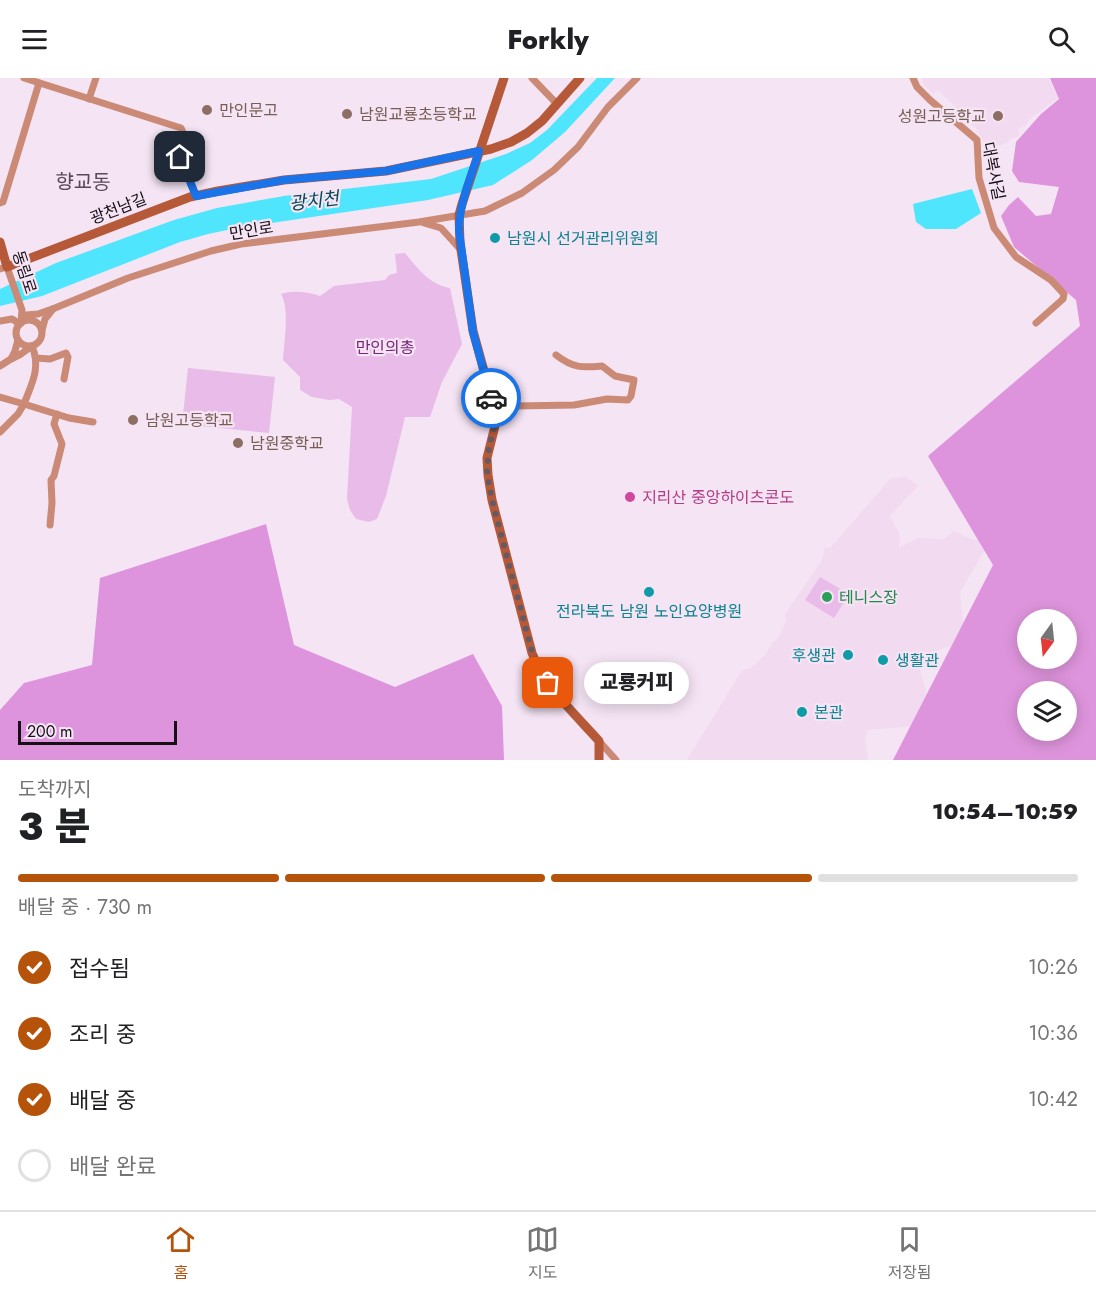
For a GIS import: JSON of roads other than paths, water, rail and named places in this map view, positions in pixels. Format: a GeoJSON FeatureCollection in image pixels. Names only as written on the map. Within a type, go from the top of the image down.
{"type":"FeatureCollection","features":[{"type":"Feature","properties":{"kind":"street"},"geometry":{"type":"LineString","coordinates":[[24,78],[181,128],[185,137],[180,157],[196,196]]}},
{"type":"Feature","properties":{"kind":"street"},"geometry":{"type":"LineString","coordinates":[[89,99],[96,78]]}},
{"type":"Feature","properties":{"kind":"street"},"geometry":{"type":"LineString","coordinates":[[504,78],[459,215],[460,249],[473,332],[497,418],[489,446],[487,473],[492,500],[538,668],[548,683],[616,760]]}},
{"type":"Feature","properties":{"kind":"street"},"geometry":{"type":"LineString","coordinates":[[531,78],[557,104]]}},
{"type":"Feature","properties":{"kind":"street","name":"광천남길"},"geometry":{"type":"LineString","coordinates":[[6,269],[196,196],[284,180],[386,171],[479,154],[511,142],[527,133],[542,121],[580,78]]}},
{"type":"Feature","properties":{"kind":"street","name":"만인로"},"geometry":{"type":"LineString","coordinates":[[27,317],[128,278],[246,243],[419,222],[476,213],[497,206],[538,182],[578,147],[608,107],[637,78]]}},
{"type":"Feature","properties":{"kind":"street","name":"대복사길"},"geometry":{"type":"LineString","coordinates":[[913,78],[917,87],[930,100],[977,140],[979,177],[994,228],[1016,257],[1051,280],[1064,294],[1063,299],[1036,323]]}},
{"type":"Feature","properties":{"kind":"street"},"geometry":{"type":"LineString","coordinates":[[0,203],[3,202],[39,82]]}},
{"type":"Feature","properties":{"kind":"street"},"geometry":{"type":"LineString","coordinates":[[419,222],[441,228],[460,249]]}},
{"type":"Feature","properties":{"kind":"street","name":"동림로"},"geometry":{"type":"LineString","coordinates":[[0,242],[6,269],[27,317]]}},
{"type":"Feature","properties":{"kind":"street"},"geometry":{"type":"LineString","coordinates":[[0,366],[40,341],[45,319],[55,308]]}},
{"type":"Feature","properties":{"kind":"street"},"geometry":{"type":"LineString","coordinates":[[27,317],[39,325],[42,330]]}},
{"type":"Feature","properties":{"kind":"street"},"geometry":{"type":"LineString","coordinates":[[27,317],[16,333],[22,344],[32,346]]}},
{"type":"Feature","properties":{"kind":"street"},"geometry":{"type":"LineString","coordinates":[[20,325],[27,317]]}},
{"type":"Feature","properties":{"kind":"street"},"geometry":{"type":"LineString","coordinates":[[2,320],[20,325]]}},
{"type":"Feature","properties":{"kind":"street"},"geometry":{"type":"LineString","coordinates":[[11,359],[18,340]]}},
{"type":"Feature","properties":{"kind":"street"},"geometry":{"type":"LineString","coordinates":[[0,432],[18,414],[35,375],[36,358],[32,346]]}},
{"type":"Feature","properties":{"kind":"street"},"geometry":{"type":"LineString","coordinates":[[36,358],[50,359],[66,353],[68,357],[64,379]]}},
{"type":"Feature","properties":{"kind":"street"},"geometry":{"type":"LineString","coordinates":[[495,411],[516,406],[574,405],[607,399],[628,400],[631,396],[634,380],[615,376],[602,366],[584,367],[568,364],[556,356]]}},
{"type":"Feature","properties":{"kind":"street"},"geometry":{"type":"LineString","coordinates":[[0,397],[93,422]]}},
{"type":"Feature","properties":{"kind":"street"},"geometry":{"type":"LineString","coordinates":[[50,525],[51,480],[62,444],[54,424],[57,414]]}},
{"type":"Feature","properties":{"kind":"street"},"geometry":{"type":"LineString","coordinates":[[599,741],[599,760]]}},
{"type":"Feature","properties":{"kind":"water","name":"광치천"},"geometry":{"type":"Polygon","coordinates":[[[597,78],[615,78],[565,132],[532,160],[493,185],[428,200],[208,234],[180,242],[42,296],[0,306],[0,289],[56,263],[174,220],[217,208],[284,196],[431,179],[506,154],[530,143],[547,130],[597,78]]]}},
{"type":"Feature","properties":{"kind":"water"},"geometry":{"type":"Polygon","coordinates":[[[972,189],[981,213],[956,229],[926,229],[916,222],[913,204],[972,189]]]}},
{"type":"Feature","properties":{"kind":"place","name":"만인문고"},"geometry":{"type":"Point","coordinates":[207,110]}},
{"type":"Feature","properties":{"kind":"place","name":"남원교룡초등학교"},"geometry":{"type":"Point","coordinates":[347,114]}},
{"type":"Feature","properties":{"kind":"place","name":"성원고등학교"},"geometry":{"type":"Point","coordinates":[998,116]}},
{"type":"Feature","properties":{"kind":"place","name":"남원시 선거관리위원회"},"geometry":{"type":"Point","coordinates":[495,238]}},
{"type":"Feature","properties":{"kind":"place","name":"남원고등학교"},"geometry":{"type":"Point","coordinates":[133,420]}},
{"type":"Feature","properties":{"kind":"place","name":"남원중학교"},"geometry":{"type":"Point","coordinates":[238,443]}},
{"type":"Feature","properties":{"kind":"place","name":"지리산 중앙하이츠콘도"},"geometry":{"type":"Point","coordinates":[630,497]}},
{"type":"Feature","properties":{"kind":"place","name":"전라북도 남원 노인요양병원"},"geometry":{"type":"Point","coordinates":[649,592]}},
{"type":"Feature","properties":{"kind":"place","name":"테니스장"},"geometry":{"type":"Point","coordinates":[827,597]}},
{"type":"Feature","properties":{"kind":"place","name":"후생관"},"geometry":{"type":"Point","coordinates":[848,655]}},
{"type":"Feature","properties":{"kind":"place","name":"생활관"},"geometry":{"type":"Point","coordinates":[883,660]}},
{"type":"Feature","properties":{"kind":"place","name":"교룡커피"},"geometry":{"type":"Point","coordinates":[548,683]}},
{"type":"Feature","properties":{"kind":"place","name":"본관"},"geometry":{"type":"Point","coordinates":[802,712]}},
{"type":"Feature","properties":{"kind":"district","name":"향교동"},"geometry":{"type":"Point","coordinates":[83,182]}},
{"type":"Feature","properties":{"kind":"park label","name":"만인의총"},"geometry":{"type":"Point","coordinates":[385,347]}}]}
